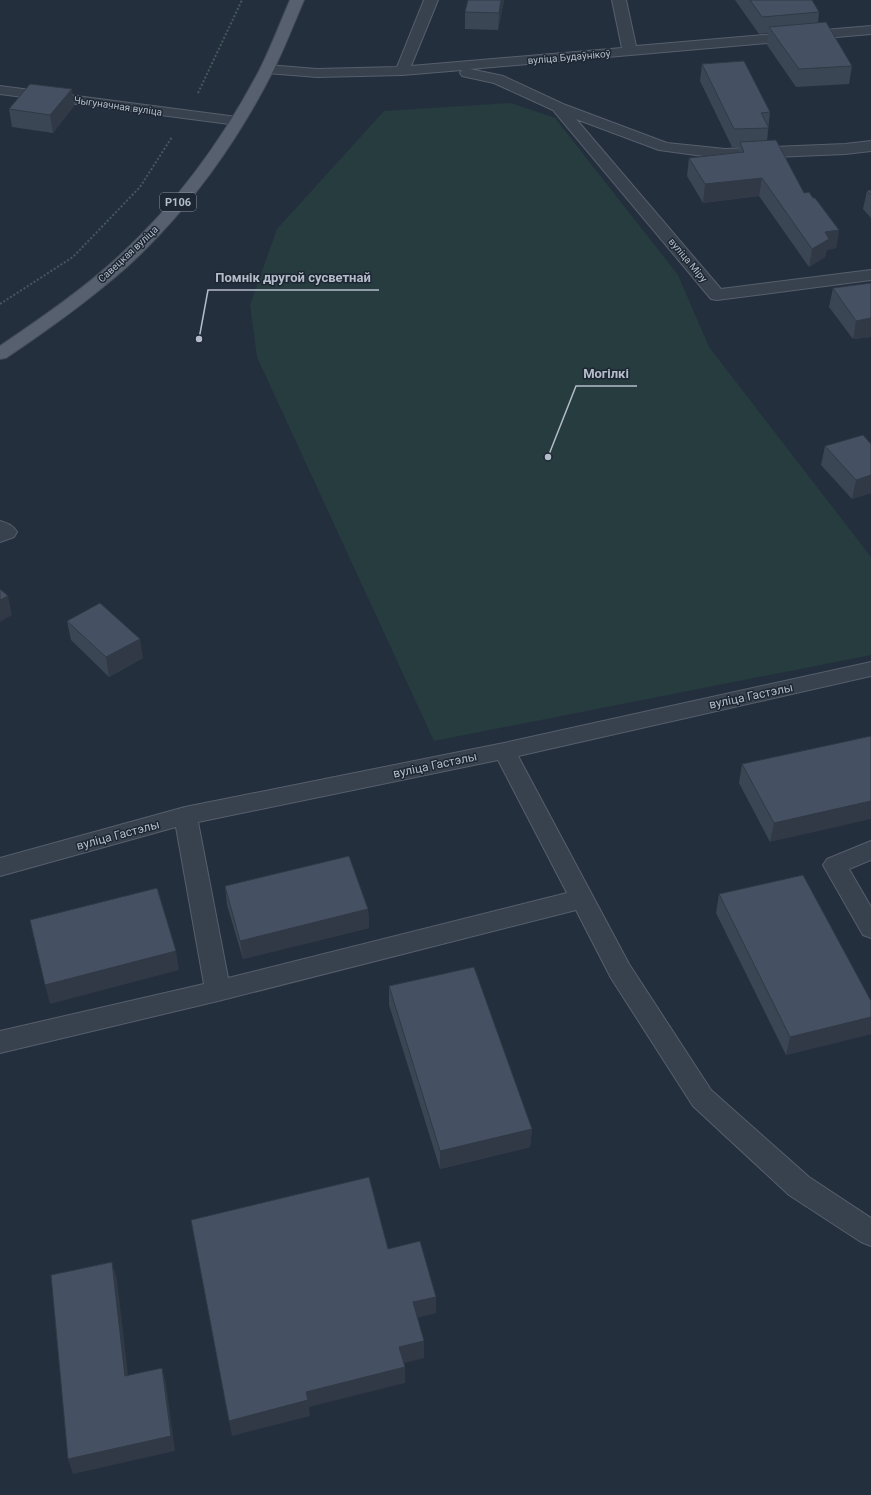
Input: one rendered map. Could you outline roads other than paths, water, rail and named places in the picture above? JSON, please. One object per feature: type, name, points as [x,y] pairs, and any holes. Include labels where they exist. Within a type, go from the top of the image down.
[{"type":"main road","name":"Савецкая вуліца","points":[[0,354],[78,298],[118,265],[160,224],[206,167],[237,121],[267,69],[297,0]]},
{"type":"street","points":[[402,71],[430,0]]},
{"type":"street","points":[[619,0],[630,52]]},
{"type":"street","name":"вуліца Будаўнікоў","points":[[267,69],[317,73],[402,71],[871,30]]},
{"type":"street","points":[[447,68],[498,79],[558,107],[664,147],[725,154],[845,149],[871,146]]},
{"type":"street","name":"Чыгуначная вуліца","points":[[0,90],[237,121]]},
{"type":"street","name":"вуліца Міру","points":[[558,107],[717,295],[871,275]]},
{"type":"street","points":[[0,527],[7,532],[0,536]]},
{"type":"street","name":"вуліца Гастэлы","points":[[0,867],[185,816],[504,751],[869,673]]},
{"type":"street","points":[[504,751],[620,971],[702,1098],[799,1186],[871,1233]]},
{"type":"street","points":[[185,816],[218,991]]},
{"type":"street","points":[[871,850],[835,864],[871,928]]},
{"type":"street","points":[[0,1042],[218,991],[582,899]]},
{"type":"place","name":"Помнік другой сусветнай","points":[[199,339]]},
{"type":"place","name":"Могілкі","points":[[548,457]]}]
